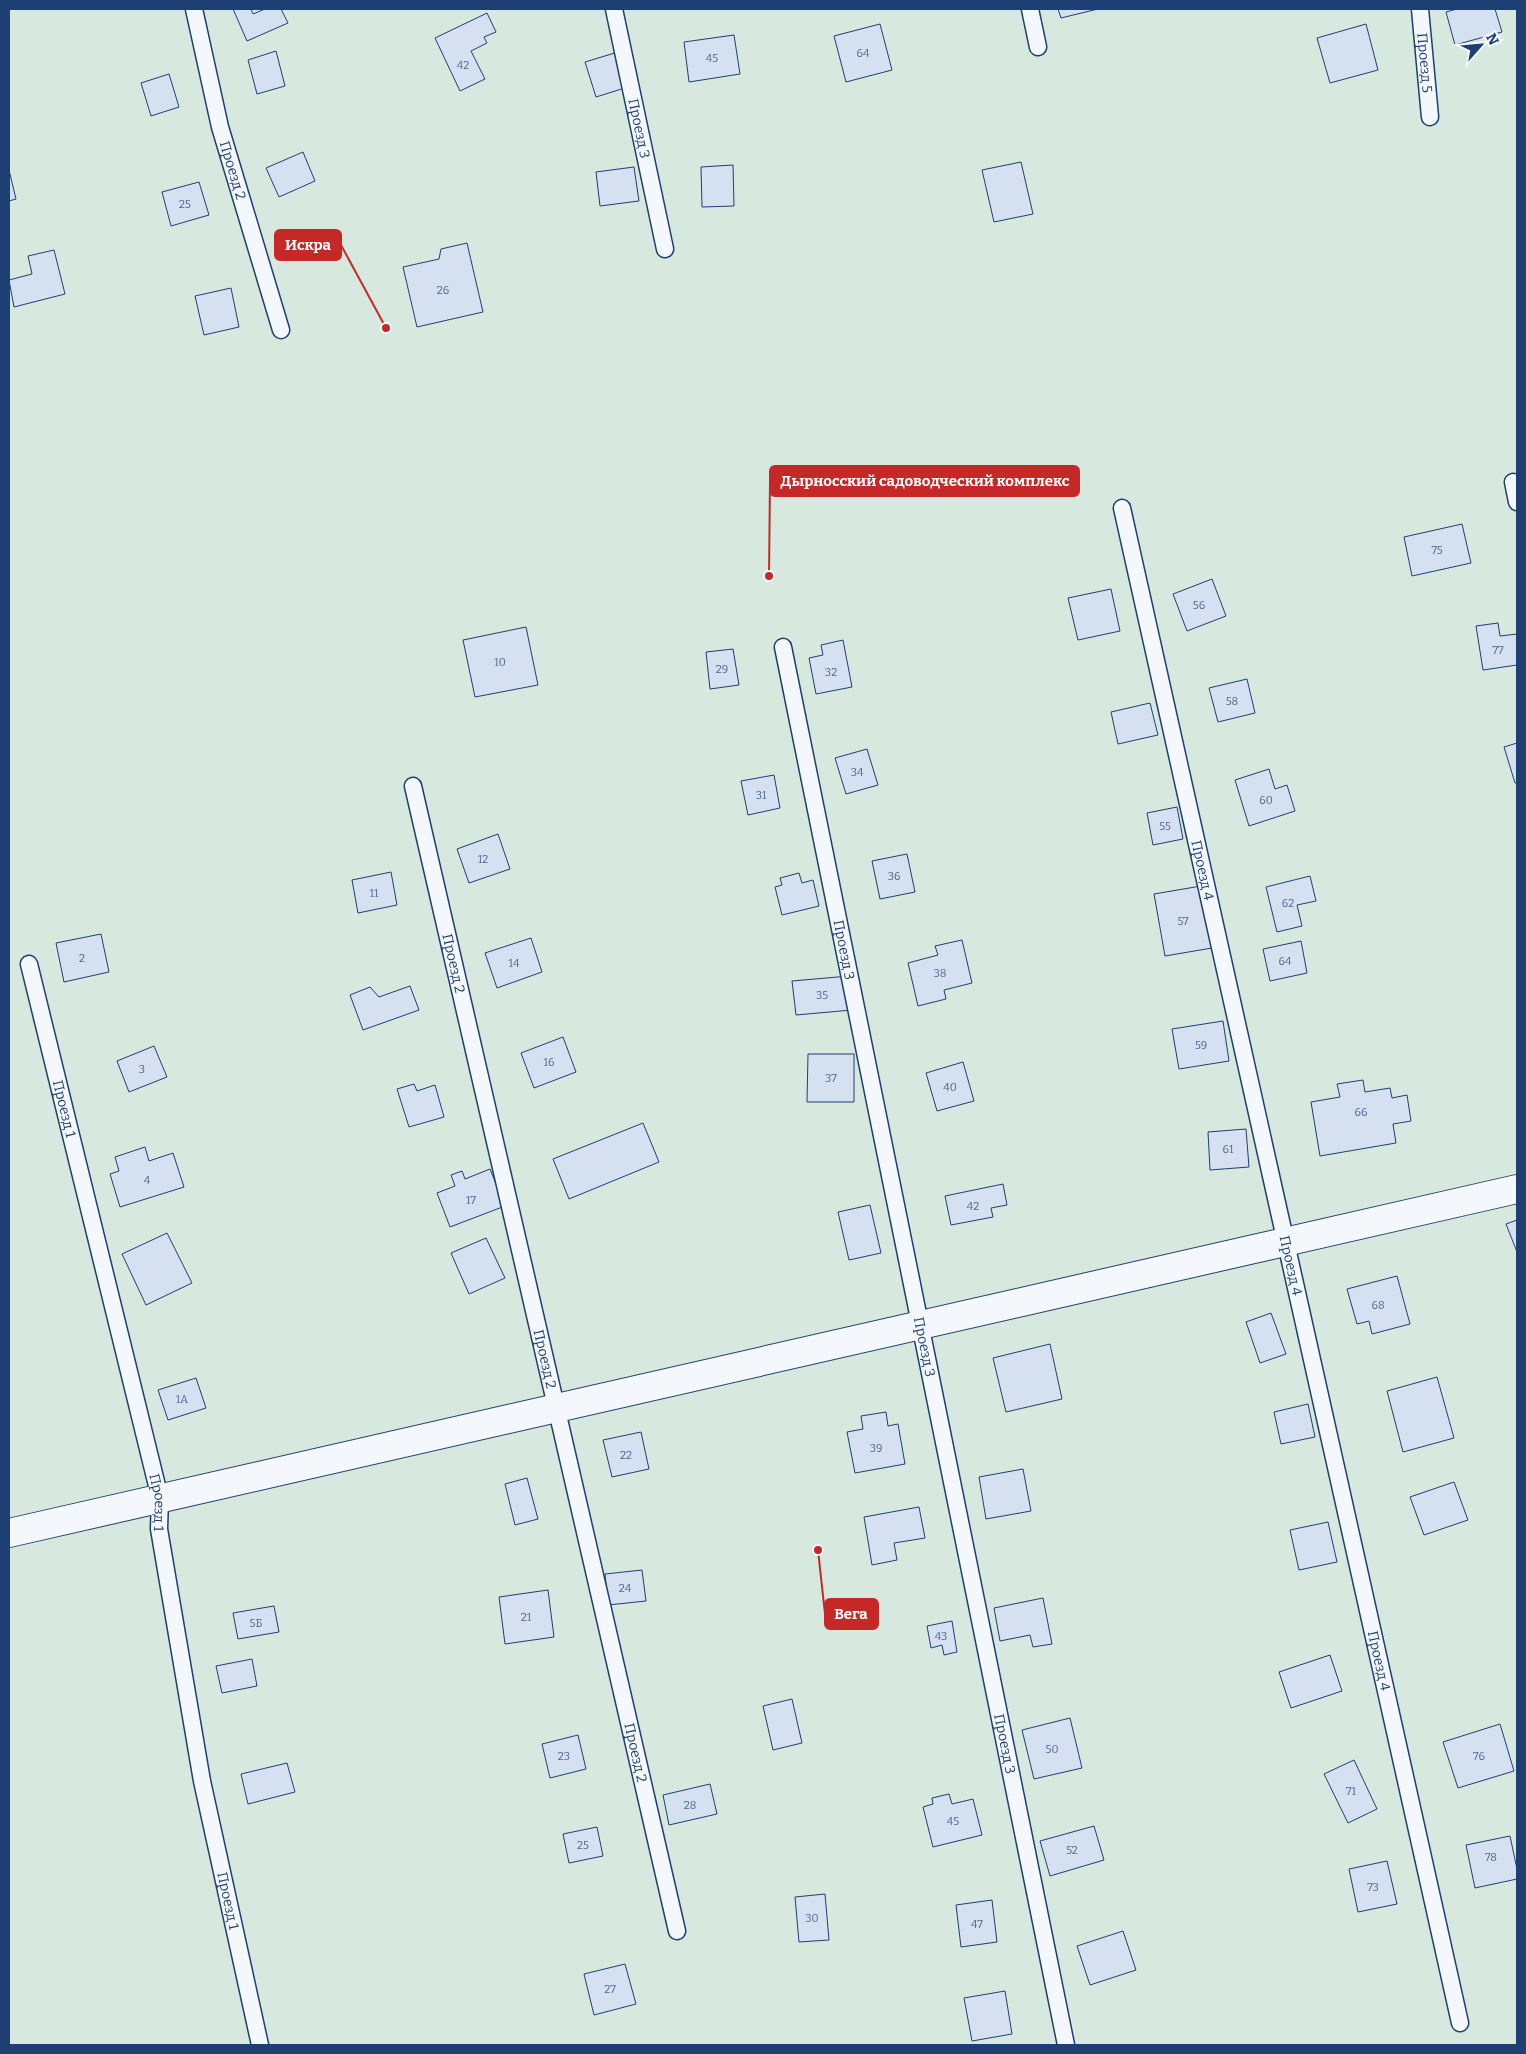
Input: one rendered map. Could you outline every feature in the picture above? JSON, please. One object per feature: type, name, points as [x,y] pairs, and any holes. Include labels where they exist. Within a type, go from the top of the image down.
[{"type":"street","points":[[9,1533],[1517,1189]]},
{"type":"lane","name":"Проезд 2","points":[[194,9],[220,127],[281,330]]},
{"type":"lane","name":"Проезд 3","points":[[614,9],[665,248]]},
{"type":"lane","points":[[1030,9],[1038,47]]},
{"type":"lane","name":"Проезд 5","points":[[1420,9],[1430,116]]},
{"type":"lane","points":[[1512,482],[1517,502]]},
{"type":"lane","name":"Проезд 4","points":[[1122,508],[1460,2023]]},
{"type":"lane","name":"Проезд 3","points":[[783,647],[1066,2045]]},
{"type":"lane","name":"Проезд 2","points":[[413,786],[677,1931]]},
{"type":"lane","name":"Проезд 1","points":[[29,964],[160,1498],[159,1529],[202,1781],[260,2045]]},
{"type":"shaded area","points":[[9,9],[1517,9],[1517,2045],[9,2045]]},
{"type":"building","points":[[233,9],[251,9],[253,14],[265,9],[281,9],[288,23],[247,41]]},
{"type":"building","points":[[1058,9],[1098,9],[1061,18]]},
{"type":"building","points":[[1457,9],[1495,9],[1502,32],[1455,45],[1446,12]]},
{"type":"building","points":[[487,13],[496,32],[484,37],[487,43],[471,51],[485,79],[460,91],[435,38]]},
{"type":"building","points":[[880,24],[892,70],[846,82],[834,36]]},
{"type":"building","points":[[1366,24],[1378,70],[1330,83],[1317,38]]},
{"type":"building","points":[[734,35],[740,74],[689,82],[684,42]]},
{"type":"building","points":[[276,51],[285,86],[257,94],[248,60]]},
{"type":"building","points":[[618,52],[628,87],[596,97],[585,62]]},
{"type":"building","points":[[169,74],[179,107],[151,116],[141,83]]},
{"type":"building","points":[[303,152],[315,181],[279,197],[266,168]]},
{"type":"building","points":[[1021,162],[1033,214],[994,222],[982,170]]},
{"type":"building","points":[[733,165],[734,206],[702,207],[701,167]]},
{"type":"building","points":[[634,167],[639,201],[600,206],[596,172]]},
{"type":"building","points":[[9,170],[16,199],[9,201]]},
{"type":"building","points":[[199,182],[209,215],[171,226],[162,192]]},
{"type":"building","points":[[467,243],[483,312],[417,327],[403,267],[439,259],[441,249]]},
{"type":"building","points":[[54,250],[65,294],[14,307],[9,280],[32,274],[28,256]]},
{"type":"building","points":[[231,288],[239,327],[204,335],[195,296]]},
{"type":"building","points":[[1462,524],[1471,563],[1412,576],[1404,537]]},
{"type":"building","points":[[1212,579],[1226,616],[1187,631],[1173,594]]},
{"type":"building","points":[[1111,589],[1120,631],[1078,640],[1068,598]]},
{"type":"building","points":[[1498,623],[1500,636],[1517,634],[1517,665],[1483,670],[1476,626]]},
{"type":"building","points":[[526,627],[538,685],[475,697],[463,640]]},
{"type":"building","points":[[843,640],[852,687],[816,694],[809,658],[823,655],[821,645]]},
{"type":"building","points":[[733,649],[739,685],[710,689],[706,652]]},
{"type":"building","points":[[1247,679],[1255,713],[1218,722],[1209,688]]},
{"type":"building","points":[[1150,703],[1158,735],[1118,744],[1111,712]]},
{"type":"building","points":[[1517,743],[1517,783],[1515,783],[1504,747]]},
{"type":"building","points":[[867,749],[878,785],[846,794],[835,758]]},
{"type":"building","points":[[1269,769],[1275,789],[1287,785],[1295,811],[1249,826],[1235,780]]},
{"type":"building","points":[[774,775],[780,808],[748,815],[741,781]]},
{"type":"building","points":[[1177,807],[1183,839],[1153,845],[1147,813]]},
{"type":"building","points":[[498,834],[510,869],[469,883],[457,849]]},
{"type":"building","points":[[907,854],[915,892],[880,899],[872,861]]},
{"type":"building","points":[[391,872],[397,905],[358,913],[352,880]]},
{"type":"building","points":[[799,873],[802,883],[813,880],[819,906],[782,915],[775,887],[782,885],[780,878]]},
{"type":"building","points":[[1310,876],[1316,901],[1297,905],[1302,926],[1277,932],[1266,887]]},
{"type":"building","points":[[1201,886],[1212,948],[1165,956],[1154,894]]},
{"type":"building","points":[[101,934],[109,972],[64,982],[56,943]]},
{"type":"building","points":[[531,938],[542,972],[497,988],[485,953]]},
{"type":"building","points":[[962,940],[972,983],[944,990],[946,999],[918,1006],[908,963],[938,955],[935,946]]},
{"type":"building","points":[[1301,941],[1307,973],[1270,981],[1263,949]]},
{"type":"building","points":[[849,976],[852,1010],[796,1015],[792,981]]},
{"type":"building","points":[[410,986],[419,1010],[363,1030],[350,995],[370,987],[379,997]]},
{"type":"building","points":[[1223,1021],[1229,1061],[1179,1069],[1172,1029]]},
{"type":"building","points":[[563,1037],[576,1072],[534,1088],[521,1053]]},
{"type":"building","points":[[154,1046],[167,1077],[129,1092],[117,1061]]},
{"type":"building","points":[[808,1054],[854,1054],[854,1102],[807,1102]]},
{"type":"building","points":[[963,1062],[974,1101],[937,1111],[926,1073]]},
{"type":"building","points":[[1363,1080],[1365,1092],[1390,1088],[1392,1098],[1407,1095],[1411,1121],[1393,1124],[1396,1143],[1320,1156],[1311,1102],[1340,1097],[1337,1084]]},
{"type":"building","points":[[414,1084],[417,1091],[435,1085],[444,1117],[409,1127],[397,1089]]},
{"type":"building","points":[[643,1123],[659,1162],[569,1199],[553,1159]]},
{"type":"building","points":[[1246,1129],[1249,1167],[1210,1170],[1208,1132]]},
{"type":"building","points":[[145,1147],[149,1161],[173,1153],[184,1187],[120,1207],[110,1174],[119,1171],[115,1157]]},
{"type":"building","points":[[490,1169],[505,1206],[450,1227],[437,1193],[455,1186],[451,1175],[462,1171],[465,1179]]},
{"type":"building","points":[[1003,1184],[1007,1205],[991,1208],[993,1217],[951,1225],[945,1196]]},
{"type":"building","points":[[870,1205],[881,1253],[849,1260],[838,1212]]},
{"type":"building","points":[[1517,1220],[1517,1252],[1506,1224]]},
{"type":"building","points":[[167,1233],[192,1283],[146,1305],[122,1254]]},
{"type":"building","points":[[486,1238],[505,1278],[469,1294],[451,1253]]},
{"type":"building","points":[[1397,1276],[1410,1324],[1372,1334],[1369,1321],[1357,1324],[1347,1289]]},
{"type":"building","points":[[1271,1313],[1286,1354],[1260,1363],[1246,1322]]},
{"type":"building","points":[[1050,1344],[1062,1399],[1006,1412],[993,1358]]},
{"type":"building","points":[[1437,1377],[1454,1438],[1403,1452],[1387,1391]]},
{"type":"building","points":[[196,1378],[206,1408],[168,1420],[158,1390]]},
{"type":"building","points":[[1308,1404],[1315,1437],[1281,1444],[1274,1412]]},
{"type":"building","points":[[886,1412],[888,1426],[898,1424],[905,1464],[855,1473],[847,1432],[863,1429],[861,1416]]},
{"type":"building","points":[[641,1432],[649,1469],[612,1477],[603,1440]]},
{"type":"building","points":[[1023,1469],[1031,1511],[986,1519],[979,1477]]},
{"type":"building","points":[[527,1478],[538,1519],[515,1525],[505,1484]]},
{"type":"building","points":[[1454,1482],[1468,1520],[1424,1535],[1410,1497]]},
{"type":"building","points":[[919,1507],[925,1538],[894,1543],[897,1560],[872,1565],[864,1517]]},
{"type":"building","points":[[1328,1522],[1337,1562],[1299,1570],[1290,1530]]},
{"type":"building","points":[[642,1570],[646,1601],[608,1605],[605,1574]]},
{"type":"building","points":[[548,1590],[554,1637],[505,1644],[499,1597]]},
{"type":"building","points":[[1043,1598],[1052,1644],[1033,1647],[1030,1635],[1000,1641],[994,1608]]},
{"type":"building","points":[[274,1606],[279,1632],[238,1639],[233,1613]]},
{"type":"building","points":[[952,1621],[957,1652],[944,1655],[942,1645],[931,1648],[927,1626]]},
{"type":"building","points":[[1330,1655],[1342,1691],[1291,1708],[1279,1672]]},
{"type":"building","points":[[252,1659],[257,1686],[222,1693],[216,1666]]},
{"type":"building","points":[[792,1699],[802,1743],[773,1750],[763,1706]]},
{"type":"building","points":[[1070,1718],[1082,1768],[1034,1779],[1022,1730]]},
{"type":"building","points":[[1500,1724],[1514,1771],[1458,1788],[1443,1742]]},
{"type":"building","points":[[578,1735],[586,1769],[550,1778],[542,1744]]},
{"type":"building","points":[[1354,1760],[1377,1809],[1348,1823],[1324,1774]]},
{"type":"building","points":[[287,1763],[295,1792],[248,1804],[241,1774]]},
{"type":"building","points":[[710,1784],[717,1814],[669,1825],[663,1795]]},
{"type":"building","points":[[949,1794],[952,1804],[973,1799],[982,1835],[933,1847],[923,1807],[933,1804],[932,1798]]},
{"type":"building","points":[[1094,1826],[1104,1860],[1050,1876],[1040,1841]]},
{"type":"building","points":[[597,1827],[603,1856],[569,1863],[563,1834]]},
{"type":"building","points":[[1510,1836],[1517,1869],[1517,1879],[1475,1888],[1466,1845]]},
{"type":"building","points":[[1387,1861],[1397,1904],[1358,1912],[1349,1869]]},
{"type":"building","points":[[825,1894],[829,1940],[799,1942],[795,1897]]},
{"type":"building","points":[[992,1900],[997,1942],[961,1947],[956,1905]]},
{"type":"building","points":[[1123,1931],[1136,1970],[1090,1985],[1077,1946]]},
{"type":"building","points":[[625,1964],[636,2004],[594,2015],[584,1974]]},
{"type":"building","points":[[1005,1991],[1012,2034],[972,2041],[964,1998]]},
{"type":"place","name":"Искра","points":[[386,328]]},
{"type":"place","name":"Дырносский садоводческий комплекс","points":[[769,576]]},
{"type":"place","name":"Вега","points":[[818,1550]]}]
